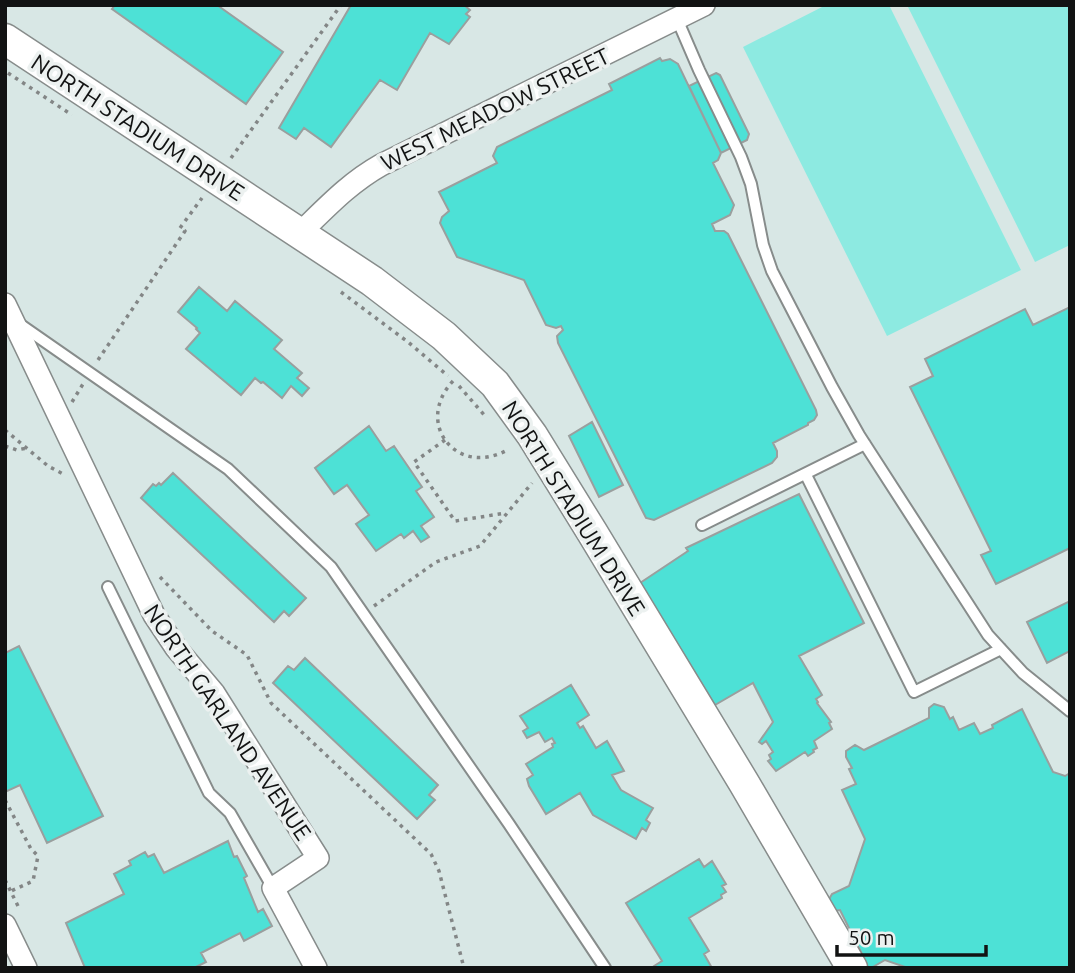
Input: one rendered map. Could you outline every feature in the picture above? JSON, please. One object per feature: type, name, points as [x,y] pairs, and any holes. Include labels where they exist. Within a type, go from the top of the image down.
[{"type":"street","name":"WEST MEADOW STREET","points":[[300,233],[358,178],[381,165],[704,5]]},
{"type":"street","name":"NORTH STADIUM DRIVE","points":[[5,39],[372,281],[443,336],[495,384],[531,435],[599,543],[852,968]]},
{"type":"street","name":"NORTH GARLAND AVENUE","points":[[9,312],[87,484],[154,615],[176,648],[214,693],[318,858],[273,888]]},
{"type":"street","points":[[273,888],[316,968]]},
{"type":"street","points":[[5,925],[26,968]]},
{"type":"lane","points":[[677,19],[741,157],[751,184],[763,245],[772,271],[832,387],[865,444],[988,635],[1023,673],[1070,711]]},
{"type":"lane","points":[[9,312],[90,373],[228,469],[331,567],[605,968]]},
{"type":"lane","points":[[702,525],[865,444]]},
{"type":"lane","points":[[806,475],[914,692],[1001,649]]},
{"type":"lane","points":[[108,587],[209,793],[230,813],[273,888]]},
{"type":"path","points":[[224,168],[341,5]]},
{"type":"path","points":[[5,71],[73,116]]},
{"type":"path","points":[[90,373],[185,232],[180,229],[202,198],[192,191]]},
{"type":"path","points":[[340,292],[408,342],[453,381],[493,426]]},
{"type":"path","points":[[453,381],[438,406],[438,424],[445,440],[463,455],[472,458],[496,456],[509,449]]},
{"type":"path","points":[[5,430],[48,466],[87,484]]},
{"type":"path","points":[[445,440],[414,462],[455,521],[508,513]]},
{"type":"path","points":[[504,441],[515,457]]},
{"type":"path","points":[[5,446],[17,450],[27,448]]},
{"type":"path","points":[[382,600],[436,562],[480,546],[532,483],[526,473]]},
{"type":"path","points":[[159,576],[212,631],[247,655],[271,703],[431,854],[439,871],[464,968]]},
{"type":"path","points":[[5,800],[31,849],[38,856],[33,881],[11,891]]},
{"type":"shaded area","points":[[5,5],[1070,5],[1070,968],[5,968]]},
{"type":"shaded area","points":[[826,5],[889,5],[1021,270],[887,336],[743,47]]},
{"type":"shaded area","points":[[907,5],[1070,5],[1070,245],[1035,262]]},
{"type":"building","points":[[115,5],[217,5],[283,52],[246,104],[112,9]]},
{"type":"building","points":[[351,5],[464,5],[470,10],[466,14],[470,17],[449,44],[430,33],[397,90],[380,80],[331,147],[304,128],[296,139],[279,128]]},
{"type":"building","points":[[660,58],[662,61],[670,59],[678,64],[721,153],[713,163],[734,205],[730,215],[712,224],[715,231],[728,234],[817,415],[808,425],[773,443],[777,457],[772,463],[654,520],[646,518],[558,343],[557,336],[563,330],[561,326],[556,328],[546,325],[524,280],[457,257],[440,223],[449,211],[439,192],[497,163],[493,156],[497,147],[612,90],[609,84]]},
{"type":"building","points":[[716,73],[720,75],[749,134],[747,140],[721,153],[689,86]]},
{"type":"building","points":[[199,287],[227,311],[235,301],[282,340],[274,349],[302,373],[297,378],[309,388],[302,396],[291,386],[282,398],[255,378],[241,395],[186,349],[200,333],[178,312]]},
{"type":"building","points":[[1070,307],[1070,548],[996,584],[981,555],[991,551],[910,387],[933,376],[925,359],[1025,309],[1033,325]]},
{"type":"building","points":[[592,422],[623,485],[599,497],[569,436]]},
{"type":"building","points":[[369,426],[386,451],[394,446],[422,487],[416,491],[434,517],[421,526],[429,537],[421,542],[413,531],[404,538],[401,534],[376,551],[356,524],[369,515],[347,485],[334,494],[315,468]]},
{"type":"building","points":[[173,473],[306,598],[289,616],[284,611],[274,622],[141,498],[153,484],[161,485]]},
{"type":"building","points":[[799,494],[864,623],[799,656],[822,695],[816,699],[817,703],[831,722],[829,723],[832,729],[814,741],[817,748],[814,752],[808,756],[805,752],[776,771],[768,761],[773,752],[766,741],[762,744],[759,742],[773,722],[753,683],[715,705],[640,583],[688,551],[686,548]]},
{"type":"building","points":[[1070,601],[1070,651],[1047,663],[1027,622]]},
{"type":"building","points":[[19,646],[103,816],[47,843],[20,785],[5,792],[5,653]]},
{"type":"building","points":[[305,658],[438,785],[429,795],[435,800],[417,819],[273,683],[288,666],[294,670]]},
{"type":"building","points":[[571,685],[589,715],[577,723],[580,728],[583,726],[596,748],[607,741],[624,771],[612,775],[621,790],[653,808],[646,820],[650,823],[646,831],[642,828],[636,839],[593,815],[580,793],[546,814],[529,786],[527,779],[533,775],[526,764],[555,743],[552,738],[545,742],[539,732],[527,738],[523,731],[528,728],[520,716]]},
{"type":"building","points":[[934,704],[944,707],[959,730],[974,723],[980,734],[1022,709],[1053,772],[1065,776],[1070,773],[1070,968],[908,968],[885,960],[871,968],[861,968],[858,958],[862,954],[840,910],[834,911],[828,901],[832,894],[849,886],[865,839],[842,790],[856,784],[849,769],[852,768],[846,751],[855,745],[864,750],[929,718],[929,708]]},
{"type":"building","points":[[228,841],[234,857],[237,856],[247,876],[244,878],[258,912],[263,909],[272,926],[244,941],[240,933],[201,953],[206,962],[194,968],[85,968],[66,923],[124,894],[114,874],[131,865],[129,861],[145,852],[148,857],[154,854],[164,873]]},
{"type":"building","points":[[699,859],[704,867],[712,861],[726,884],[722,886],[726,892],[721,895],[722,898],[689,918],[709,951],[704,954],[712,968],[655,968],[654,966],[662,961],[626,903]]}]
